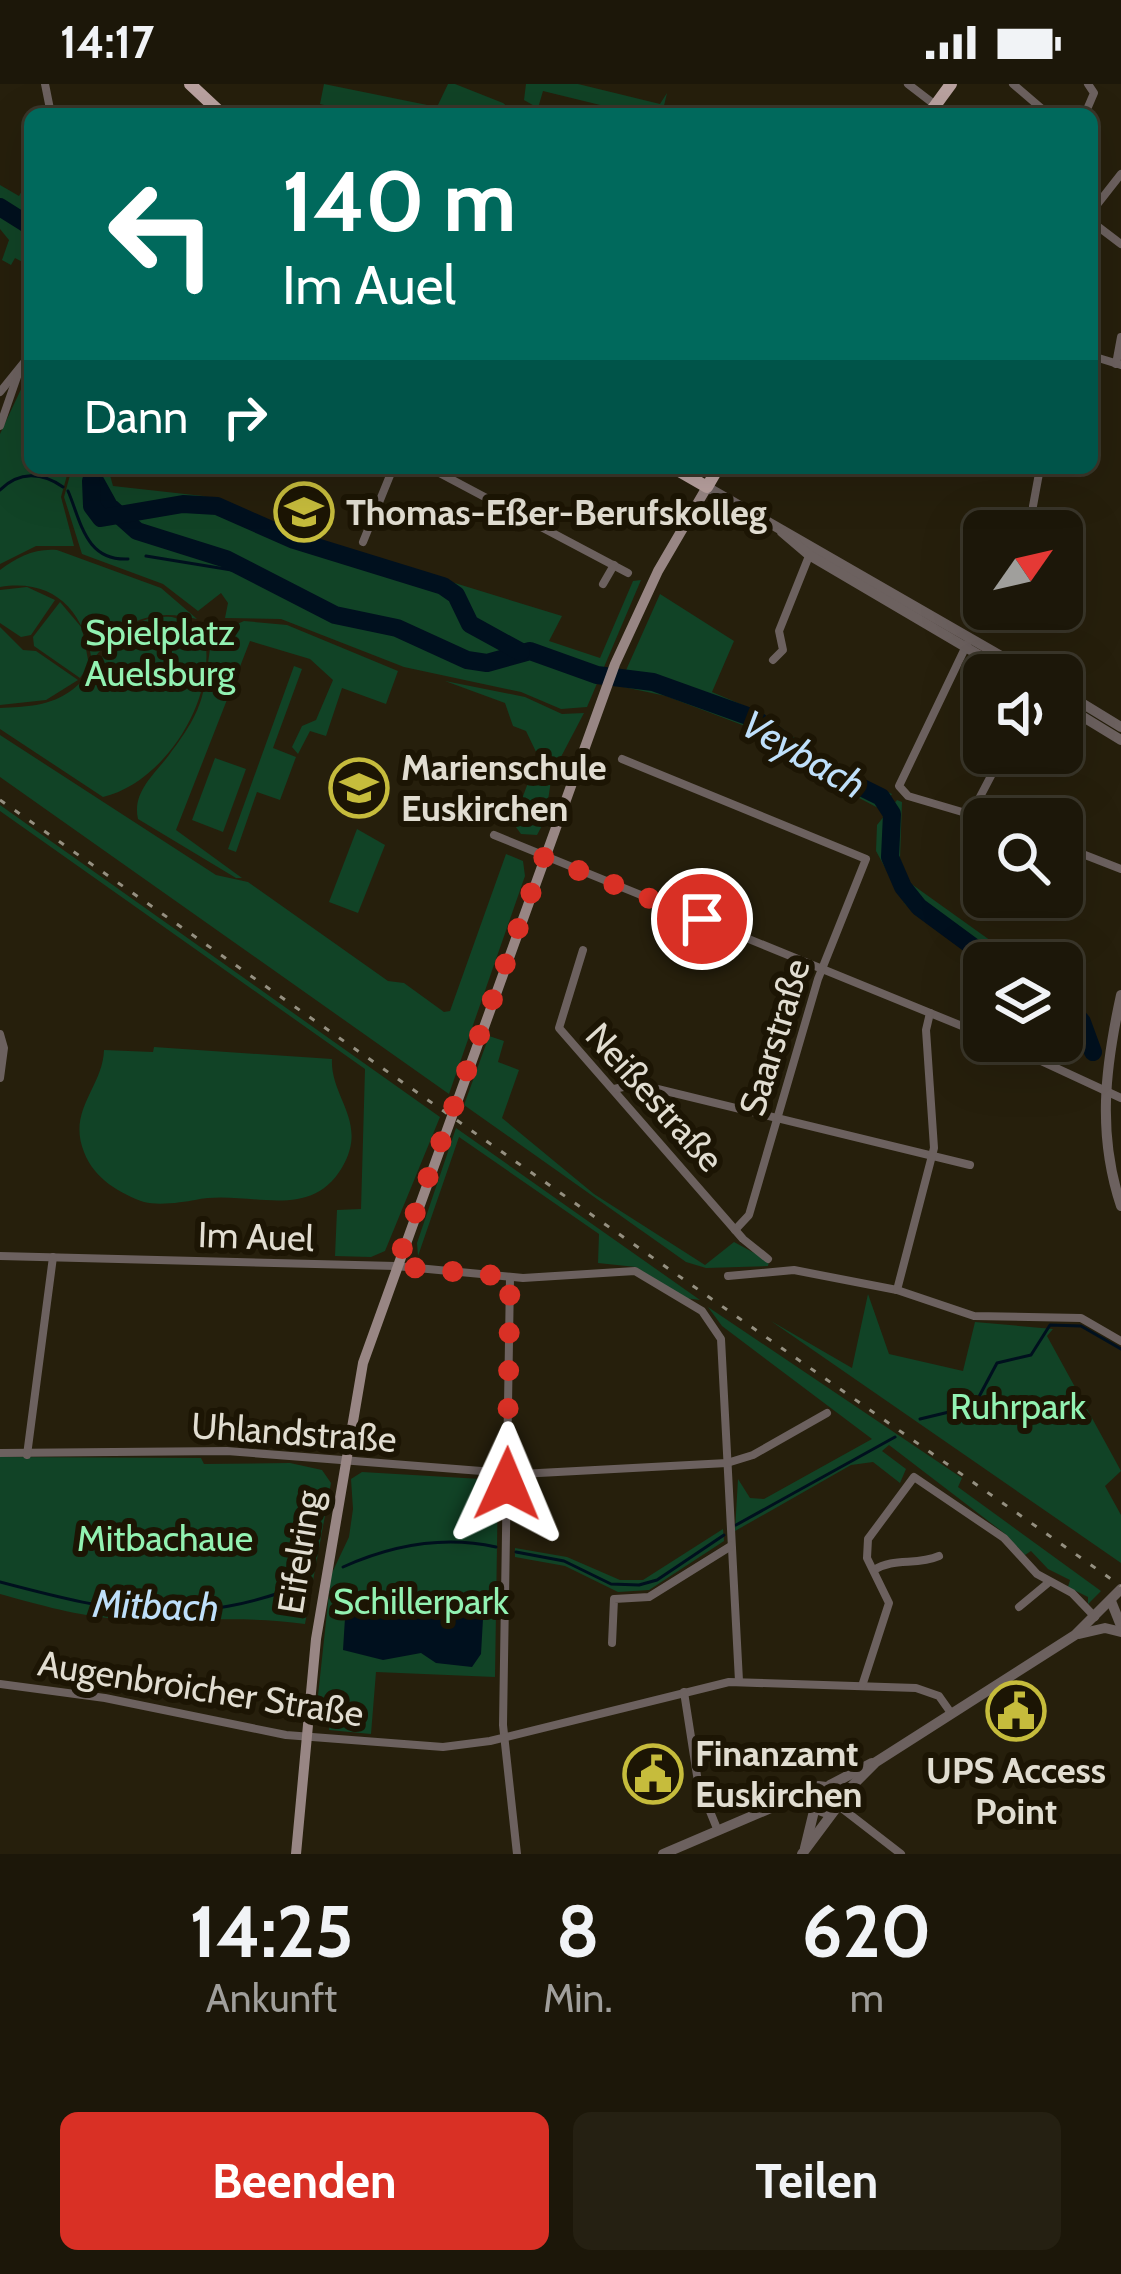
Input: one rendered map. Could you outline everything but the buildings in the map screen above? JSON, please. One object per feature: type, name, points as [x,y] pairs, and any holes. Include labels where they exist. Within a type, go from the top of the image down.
[{"type":"main road","points":[[190,84],[216,108]]},
{"type":"main road","points":[[933,108],[951,84]]},
{"type":"main road","points":[[684,474],[707,487],[715,474]]},
{"type":"main road","name":"Eifelring","points":[[296,1854],[306,1737],[343,1462],[363,1363],[615,664],[652,584],[707,487]]},
{"type":"street","points":[[908,84],[931,108]]},
{"type":"street","points":[[1013,84],[1041,108]]},
{"type":"street","points":[[1098,203],[1121,174]]},
{"type":"street","points":[[1118,364],[1121,338]]},
{"type":"street","points":[[0,392],[24,364]]},
{"type":"street","points":[[0,426],[1,409],[19,371]]},
{"type":"street","points":[[363,542],[391,474]]},
{"type":"street","points":[[441,474],[628,573]]},
{"type":"street","points":[[1033,506],[1039,474]]},
{"type":"street","points":[[707,487],[992,654]]},
{"type":"street","points":[[773,660],[783,650],[779,632],[812,550]]},
{"type":"street","points":[[604,584],[614,565]]},
{"type":"street","points":[[968,642],[984,654]]},
{"type":"street","points":[[963,811],[900,791],[968,642]]},
{"type":"street","points":[[1083,704],[1121,727]]},
{"type":"street","points":[[1083,717],[1121,740]]},
{"type":"street","name":"Saarstraße","points":[[622,759],[866,860],[822,968],[748,1215],[735,1230]]},
{"type":"street","points":[[494,835],[963,1026]]},
{"type":"street","points":[[1083,854],[1121,869]]},
{"type":"street","name":"Neißestraße","points":[[583,950],[559,1028],[735,1230],[768,1258]]},
{"type":"street","points":[[1121,995],[1104,1086],[1107,1154],[1121,1206]]},
{"type":"street","points":[[897,1290],[933,1153],[926,1030],[930,1013]]},
{"type":"street","points":[[0,1034],[0,1078]]},
{"type":"street","points":[[1047,1062],[1121,1098]]},
{"type":"street","points":[[614,1089],[637,1084],[933,1153],[970,1166]]},
{"type":"street","name":"Im Auel","points":[[0,1256],[396,1266],[510,1277],[635,1271],[707,1315],[721,1339],[740,1681]]},
{"type":"street","points":[[27,1455],[53,1257]]},
{"type":"street","points":[[728,1276],[794,1270],[897,1290],[974,1316],[1081,1318],[1121,1341]]},
{"type":"street","points":[[510,1277],[506,1737],[517,1854]]},
{"type":"street","points":[[727,1462],[753,1455],[827,1413]]},
{"type":"street","name":"Uhlandstraße","points":[[0,1453],[226,1451],[508,1472],[727,1462]]},
{"type":"street","points":[[862,1687],[888,1609],[888,1592],[867,1552],[869,1534],[906,1482],[918,1477],[1012,1544],[1048,1583],[1072,1593],[1095,1617]]},
{"type":"street","points":[[612,1643],[614,1599],[649,1598],[731,1546]]},
{"type":"street","points":[[874,1570],[890,1562],[918,1565],[939,1556]]},
{"type":"street","points":[[1019,1607],[1048,1583]]},
{"type":"street","points":[[663,1854],[830,1786],[876,1762],[1076,1635],[1121,1588]]},
{"type":"street","points":[[1076,1635],[1121,1629],[1111,1601]]},
{"type":"street","name":"Augenbroicher Straße","points":[[0,1684],[306,1737],[443,1747],[506,1737],[740,1681],[928,1691],[951,1713]]},
{"type":"street","points":[[684,1692],[698,1782],[718,1831]]},
{"type":"street","points":[[813,1790],[802,1854],[818,1840],[836,1806],[876,1762]]},
{"type":"street","points":[[830,1786],[836,1806],[901,1854]]},
{"type":"street","points":[[778,1805],[836,1806]]},
{"type":"green space","points":[[324,84],[437,107],[448,84],[455,84],[509,108],[336,108],[320,104]]},
{"type":"green space","points":[[526,84],[578,84],[660,104],[667,93],[663,108],[612,108],[543,91],[538,108],[524,100]]},
{"type":"green space","points":[[0,185],[19,196],[24,187],[24,263],[15,258],[11,265],[2,260],[9,240],[0,229]]},
{"type":"green space","points":[[24,383],[24,474],[67,474],[61,497],[74,546],[36,546],[0,564],[0,434]]},
{"type":"green space","points":[[70,474],[110,474],[113,486],[203,496],[292,533],[562,616],[549,641],[600,658],[633,581],[641,580],[587,707],[561,709],[521,692],[404,667],[281,619],[225,618],[228,603],[221,593],[198,611],[163,584],[82,554],[64,497]]},
{"type":"green space","points":[[57,550],[161,588],[197,619],[164,615],[137,621],[114,636],[92,661],[82,627],[63,602],[36,588],[0,587],[0,570],[6,565],[34,552]]},
{"type":"green space","points":[[27,587],[55,600],[31,635],[21,637],[0,623],[0,590]]},
{"type":"green space","points":[[660,594],[734,641],[712,692],[759,712],[833,766],[892,794],[882,810],[787,760],[769,739],[745,726],[666,696],[619,686]]},
{"type":"green space","points":[[60,602],[82,628],[89,665],[80,678],[34,646],[33,637]]},
{"type":"green space","name":"Spielplatz Auelsburg","points":[[172,617],[202,626],[206,651],[197,705],[168,753],[126,788],[103,797],[0,729],[0,708],[38,705],[64,695],[85,679],[126,631],[153,618]]},
{"type":"green space","points":[[244,621],[287,625],[398,671],[386,704],[342,688],[326,736],[310,731],[298,754],[292,747],[302,726],[316,720],[333,680],[310,659],[250,641],[176,830],[242,878],[236,878],[138,819],[137,809],[146,784],[197,710],[212,635]]},
{"type":"green space","points":[[0,627],[23,650],[36,651],[78,680],[46,700],[0,705]]},
{"type":"green space","points":[[294,666],[302,669],[273,748],[296,757],[280,800],[257,792],[236,852],[228,849]]},
{"type":"green space","points":[[445,681],[525,697],[562,714],[584,713],[552,774],[545,820],[537,835],[521,834],[513,823],[538,756],[526,731],[513,726],[505,703]]},
{"type":"green space","points":[[0,735],[216,875],[248,882],[388,981],[404,983],[444,1012],[450,1011],[506,854],[523,861],[525,876],[449,1094],[0,777]]},
{"type":"green space","points":[[215,758],[246,769],[223,832],[192,820]]},
{"type":"green space","points":[[897,800],[902,802],[900,858],[910,883],[993,942],[963,942],[963,949],[905,904],[876,851],[877,825]]},
{"type":"green space","points":[[0,805],[440,1117],[385,1251],[371,1257],[335,1256],[337,1210],[361,1209],[365,1069],[0,811]]},
{"type":"green space","points":[[357,829],[385,845],[358,913],[329,902]]},
{"type":"green space","points":[[489,1036],[504,1041],[498,1062],[519,1070],[502,1118],[594,1194],[705,1265],[734,1242],[769,1261],[768,1266],[706,1268],[686,1262],[464,1105]]},
{"type":"green space","points":[[154,1047],[332,1059],[352,1133],[345,1162],[332,1182],[297,1199],[215,1198],[157,1204],[118,1190],[101,1178],[84,1152],[80,1124],[104,1050],[153,1052]]},
{"type":"green space","points":[[456,1128],[700,1300],[685,1298],[636,1267],[598,1263],[599,1234],[459,1137],[418,1256],[417,1243]]},
{"type":"green space","name":"Ruhrpark","points":[[868,1294],[889,1354],[963,1371],[975,1322],[1053,1329],[1047,1336],[1121,1471],[1105,1486],[1121,1515],[1121,1563],[771,1321],[852,1368]]},
{"type":"green space","points":[[708,1307],[962,1478],[958,1487],[1101,1591],[1088,1604],[1088,1597],[1068,1587],[1070,1580],[1048,1569],[1031,1551],[1025,1555],[1004,1533],[889,1445],[882,1451],[906,1469],[900,1483],[873,1462],[851,1465],[735,1531],[738,1479],[750,1498],[764,1499],[872,1439],[722,1326]]},
{"type":"green space","name":"Mitbachaue","points":[[0,1457],[201,1458],[204,1464],[290,1463],[322,1470],[331,1483],[305,1624],[108,1618],[0,1594]]},
{"type":"green space","name":"Schillerpark","points":[[362,1472],[498,1480],[495,1677],[376,1672],[371,1734],[329,1730],[330,1720],[316,1714],[331,1575],[349,1537],[351,1479]]},
{"type":"green space","points":[[723,1529],[724,1541],[649,1590],[618,1592],[565,1566],[515,1557],[515,1548],[567,1557],[620,1580],[643,1580]]},
{"type":"water","points":[[444,1595],[484,1601],[481,1654],[472,1667],[436,1663],[421,1653],[383,1660],[343,1650],[345,1618],[352,1610],[403,1612]]},
{"type":"waterway","name":"Veybach","points":[[0,207],[24,222]]},
{"type":"waterway","name":"Veybach","points":[[91,474],[109,506],[137,531],[226,559],[335,615],[397,628],[467,660],[487,663],[530,651],[597,675],[653,682],[756,719],[808,761],[881,797],[892,814],[890,857],[903,887],[919,907],[966,942]]},
{"type":"waterway","points":[[0,490],[15,479],[31,476],[63,487]]},
{"type":"waterway","name":"Veybach","points":[[91,481],[92,506],[101,518],[183,504],[217,506],[294,540],[443,586],[456,595],[470,624],[521,652]]},
{"type":"waterway","points":[[68,491],[94,546],[114,558],[128,559]]},
{"type":"waterway","points":[[146,556],[256,574]]},
{"type":"waterway","name":"Veybach","points":[[1083,1025],[1093,1052]]},
{"type":"waterway","name":"Mitbach","points":[[920,1419],[974,1406],[997,1363],[1031,1355],[1050,1325],[1081,1326],[1121,1349]]},
{"type":"waterway","name":"Mitbach","points":[[736,1525],[895,1437]]},
{"type":"waterway","name":"Mitbach","points":[[516,1552],[564,1561],[611,1584],[639,1585],[657,1580],[724,1535]]},
{"type":"waterway","name":"Mitbach","points":[[343,1567],[418,1544],[496,1547]]},
{"type":"waterway","name":"Mitbach","points":[[0,1582],[83,1602],[155,1612],[228,1606],[310,1582]]},
{"type":"railway","points":[[0,800],[1121,1586]]},
{"type":"place","name":"Thomas-Eßer-Berufskolleg","points":[[304,512]]},
{"type":"place","name":"Marienschule Euskirchen","points":[[359,788]]},
{"type":"place","name":"UPS Access Point","points":[[1016,1711]]},
{"type":"place","name":"Finanzamt Euskirchen","points":[[653,1774]]},
{"type":"route","points":[[507,1484],[510,1277],[396,1266],[544,857],[702,919]]}]
